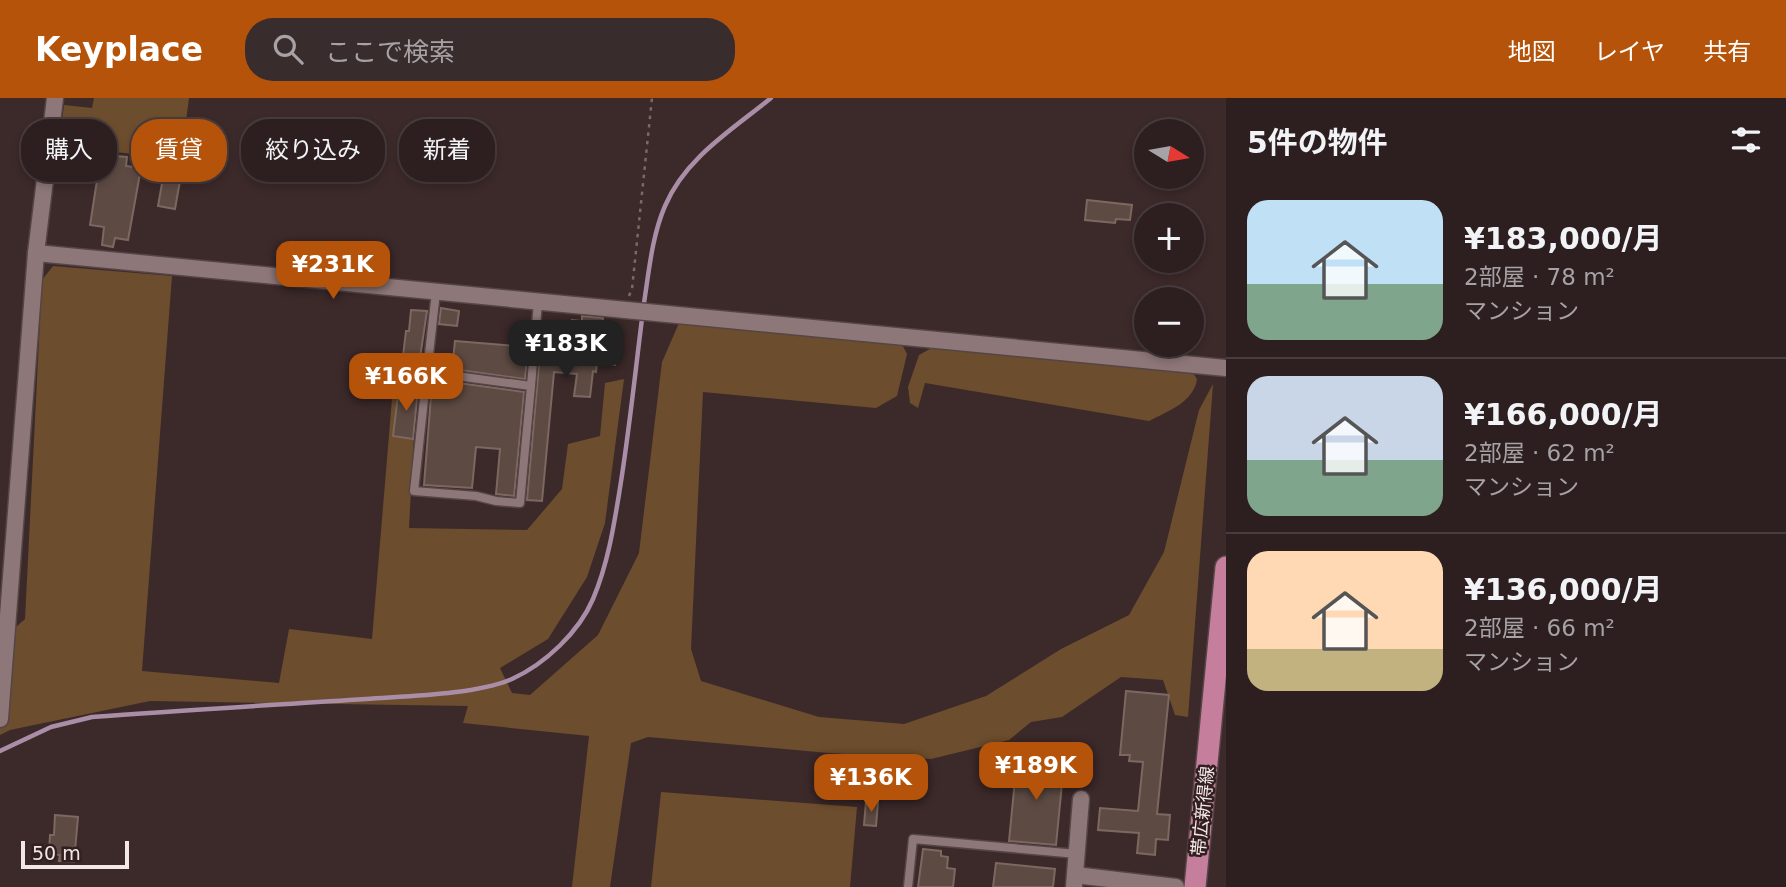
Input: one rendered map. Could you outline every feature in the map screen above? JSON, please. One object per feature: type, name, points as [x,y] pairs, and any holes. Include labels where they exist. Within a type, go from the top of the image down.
[{"type":"main road","name":"帯広新得線","points":[[1195,887],[1221,676],[1226,567]]},
{"type":"street","points":[[0,719],[36,253],[55,98]]},
{"type":"street","points":[[36,253],[1226,368]]},
{"type":"street","points":[[1081,799],[1075,881],[1176,887]]},
{"type":"lane","points":[[436,292],[414,491],[476,496],[496,501],[520,503],[538,302]]},
{"type":"lane","points":[[427,372],[531,386]]},
{"type":"lane","points":[[908,887],[913,839],[1077,854]]},
{"type":"path","points":[[629,310],[652,98]]},
{"type":"shaded area","points":[[94,98],[189,98],[186,119],[131,119],[131,154],[117,152],[117,119],[62,119],[64,105],[92,108]]},
{"type":"shaded area","points":[[53,266],[172,276],[142,671],[279,683],[289,629],[372,639],[394,375],[417,378],[409,528],[527,530],[562,489],[568,444],[600,436],[605,383],[624,379],[605,523],[587,577],[548,639],[500,668],[512,693],[530,695],[598,635],[639,553],[662,362],[679,323],[902,344],[907,354],[897,396],[876,408],[703,392],[691,649],[701,681],[819,717],[904,724],[986,696],[1061,649],[1129,615],[1164,552],[1199,410],[1213,384],[1188,717],[1175,715],[1163,680],[1121,677],[1062,717],[1031,722],[1009,740],[931,759],[648,737],[631,743],[610,887],[572,887],[589,736],[463,723],[468,706],[150,701],[10,730],[0,735],[0,641],[25,619],[42,280]]},
{"type":"shaded area","points":[[937,345],[1193,373],[1197,379],[1186,400],[1149,421],[925,383],[918,408],[910,403],[908,387],[919,355]]},
{"type":"shaded area","points":[[661,792],[857,807],[850,887],[651,887]]},
{"type":"building","points":[[117,156],[127,157],[126,166],[131,167],[131,182],[138,182],[128,240],[115,238],[113,247],[102,245],[104,227],[90,225],[97,182],[117,182]]},
{"type":"building","points":[[162,182],[180,182],[175,209],[158,206]]},
{"type":"building","points":[[1087,200],[1132,205],[1130,220],[1116,219],[1115,223],[1085,220]]},
{"type":"building","points":[[441,308],[459,311],[457,326],[439,324]]},
{"type":"building","points":[[411,310],[427,311],[420,358],[403,356]]},
{"type":"building","points":[[582,316],[603,318],[602,326],[619,328],[615,365],[597,363],[596,372],[593,371],[590,397],[574,396],[577,374],[554,372],[542,501],[527,500],[542,331],[571,334],[572,320],[582,321]]},
{"type":"building","points":[[455,341],[528,347],[525,379],[452,369]]},
{"type":"building","points":[[451,382],[524,392],[514,496],[496,494],[500,449],[476,447],[472,488],[424,485],[432,383],[450,394]]},
{"type":"building","points":[[399,387],[418,389],[413,439],[393,436]]},
{"type":"building","points":[[1126,691],[1169,695],[1157,814],[1170,815],[1168,840],[1156,839],[1155,855],[1137,853],[1139,833],[1098,830],[1100,808],[1138,811],[1143,762],[1129,761],[1130,755],[1120,755]]},
{"type":"building","points":[[1017,759],[1064,763],[1056,845],[1009,841]]},
{"type":"building","points":[[866,801],[878,802],[876,826],[864,825]]},
{"type":"building","points":[[55,815],[78,817],[74,862],[59,861],[60,855],[49,854]]},
{"type":"building","points":[[923,849],[941,851],[941,856],[948,857],[947,868],[955,869],[953,887],[918,887]]},
{"type":"building","points":[[996,863],[1055,869],[1053,887],[993,887]]},
{"type":"waterway","points":[[0,751],[51,727],[92,717],[460,692],[512,679],[537,665],[560,646],[587,611],[607,558],[624,465],[649,266],[665,206],[674,189],[697,159],[771,98]]}]
